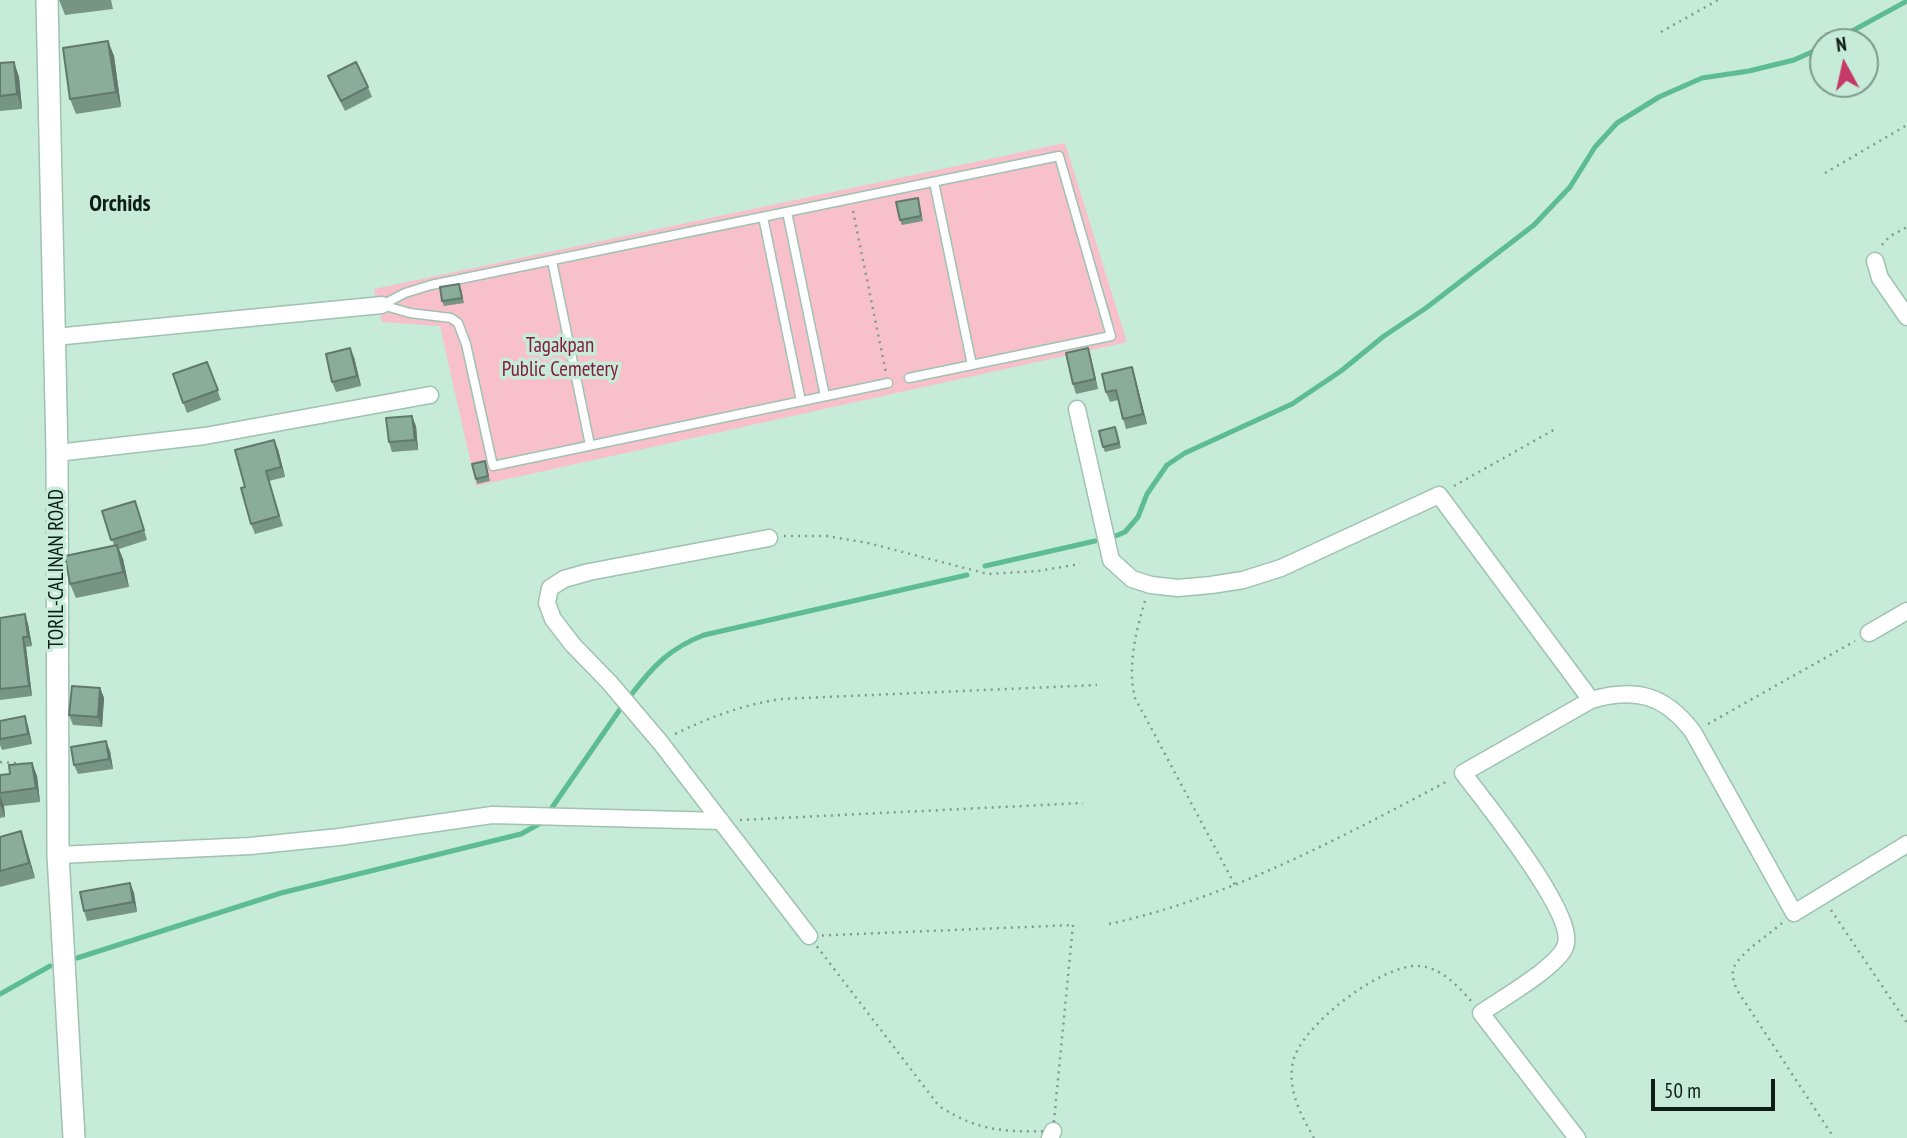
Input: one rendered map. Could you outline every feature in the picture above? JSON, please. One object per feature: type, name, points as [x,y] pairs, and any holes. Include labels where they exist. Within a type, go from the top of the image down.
[{"type":"main road","name":"TORIL-CALINAN ROAD","points":[[47,0],[57,453],[58,855],[74,1138]]},
{"type":"street","points":[[1875,261],[1880,278],[1907,317]]},
{"type":"street","points":[[55,337],[382,304]]},
{"type":"street","points":[[57,453],[205,436],[430,395]]},
{"type":"street","points":[[1077,409],[1111,560],[1132,579],[1151,585],[1178,588],[1243,580],[1281,568],[1438,495],[1591,700]]},
{"type":"street","points":[[769,538],[564,579],[550,588],[547,603],[553,619],[573,645],[660,742],[809,936]]},
{"type":"street","points":[[1869,633],[1907,611]]},
{"type":"street","points":[[1577,1138],[1481,1013],[1559,956],[1567,944],[1566,929],[1549,892],[1464,773],[1591,700],[1614,693],[1638,694],[1660,701],[1680,715],[1693,732],[1794,913],[1907,844]]},
{"type":"street","points":[[58,855],[250,846],[339,838],[492,815],[721,821]]},
{"type":"lane","points":[[382,304],[417,288],[1059,156],[1111,336],[909,378]]},
{"type":"lane","points":[[934,182],[972,365]]},
{"type":"lane","points":[[787,212],[825,396]]},
{"type":"lane","points":[[763,217],[801,401]]},
{"type":"lane","points":[[552,261],[590,445]]},
{"type":"lane","points":[[382,304],[410,313],[451,318],[458,323],[466,344],[493,466],[888,383]]},
{"type":"path","points":[[1661,32],[1718,0]]},
{"type":"path","points":[[1825,173],[1907,125]]},
{"type":"path","points":[[850,199],[888,383]]},
{"type":"path","points":[[1875,261],[1879,248],[1890,236],[1907,227]]},
{"type":"path","points":[[1438,495],[1558,428]]},
{"type":"path","points":[[769,538],[827,536],[868,543],[988,574],[1024,573],[1080,564]]},
{"type":"path","points":[[1151,585],[1139,622],[1132,668],[1135,698],[1235,884]]},
{"type":"path","points":[[1693,732],[1869,633]]},
{"type":"path","points":[[660,742],[721,712],[781,699],[1097,685]]},
{"type":"path","points":[[0,762],[58,765]]},
{"type":"path","points":[[1109,924],[1152,914],[1235,884],[1344,834],[1464,773]]},
{"type":"path","points":[[721,821],[1083,803]]},
{"type":"path","points":[[1821,895],[1907,1023]]},
{"type":"path","points":[[1794,913],[1734,966],[1732,979],[1834,1138]]},
{"type":"path","points":[[1073,925],[1051,1135],[985,1128],[957,1118],[939,1106],[809,936],[1073,925]]},
{"type":"path","points":[[1314,1138],[1299,1111],[1292,1087],[1293,1061],[1307,1033],[1333,1009],[1381,976],[1404,966],[1422,965],[1459,986],[1481,1013]]},
{"type":"green space","name":"Tagakpan Public Cemetery","points":[[1065,143],[1127,342],[476,486],[440,326],[382,322],[374,289]]},
{"type":"building","points":[[108,41],[116,92],[70,99],[63,48]]},
{"type":"building","points":[[14,62],[17,94],[0,96],[0,63]]},
{"type":"building","points":[[356,62],[368,87],[341,101],[328,76]]},
{"type":"building","points":[[918,198],[921,216],[900,220],[896,202]]},
{"type":"building","points":[[459,284],[462,298],[442,301],[440,287]]},
{"type":"building","points":[[350,348],[357,376],[332,382],[326,354]]},
{"type":"building","points":[[1088,348],[1095,379],[1073,384],[1066,353]]},
{"type":"building","points":[[207,362],[218,390],[183,403],[173,374]]},
{"type":"building","points":[[1132,367],[1143,414],[1123,419],[1116,390],[1106,392],[1102,374]]},
{"type":"building","points":[[412,416],[415,440],[389,442],[386,418]]},
{"type":"building","points":[[1115,427],[1119,443],[1103,447],[1099,431]]},
{"type":"building","points":[[274,440],[281,467],[266,471],[279,516],[251,524],[241,488],[245,487],[235,450]]},
{"type":"building","points":[[485,461],[488,476],[476,479],[472,464]]},
{"type":"building","points":[[135,501],[144,530],[111,540],[102,511]]},
{"type":"building","points":[[117,545],[123,572],[70,584],[65,556]]},
{"type":"building","points":[[25,614],[28,637],[23,637],[29,686],[0,689],[0,618]]},
{"type":"building","points":[[72,686],[100,688],[98,717],[69,715]]},
{"type":"building","points":[[25,716],[28,734],[0,739],[0,721]]},
{"type":"building","points":[[106,741],[109,759],[74,765],[71,747]]},
{"type":"building","points":[[32,763],[36,788],[0,793],[0,775],[10,774],[9,765]]},
{"type":"building","points":[[21,831],[29,863],[0,871],[0,837]]},
{"type":"building","points":[[130,883],[133,902],[84,911],[80,892]]},
{"type":"waterway","points":[[1858,28],[1907,1]]},
{"type":"waterway","points":[[1113,537],[1125,532],[1138,517],[1147,494],[1167,465],[1185,453],[1292,404],[1341,371],[1534,225],[1570,187],[1595,147],[1617,123],[1659,97],[1702,78],[1749,71],[1794,60],[1809,53]]},
{"type":"waterway","points":[[985,566],[1095,541]]},
{"type":"waterway","points":[[631,695],[663,659],[681,646],[704,635],[967,575]]},
{"type":"waterway","points":[[551,809],[623,705]]},
{"type":"waterway","points":[[77,958],[281,893],[521,834],[539,824]]},
{"type":"waterway","points":[[0,994],[50,966]]},
{"type":"district","name":"Orchids","points":[[120,204]]}]
